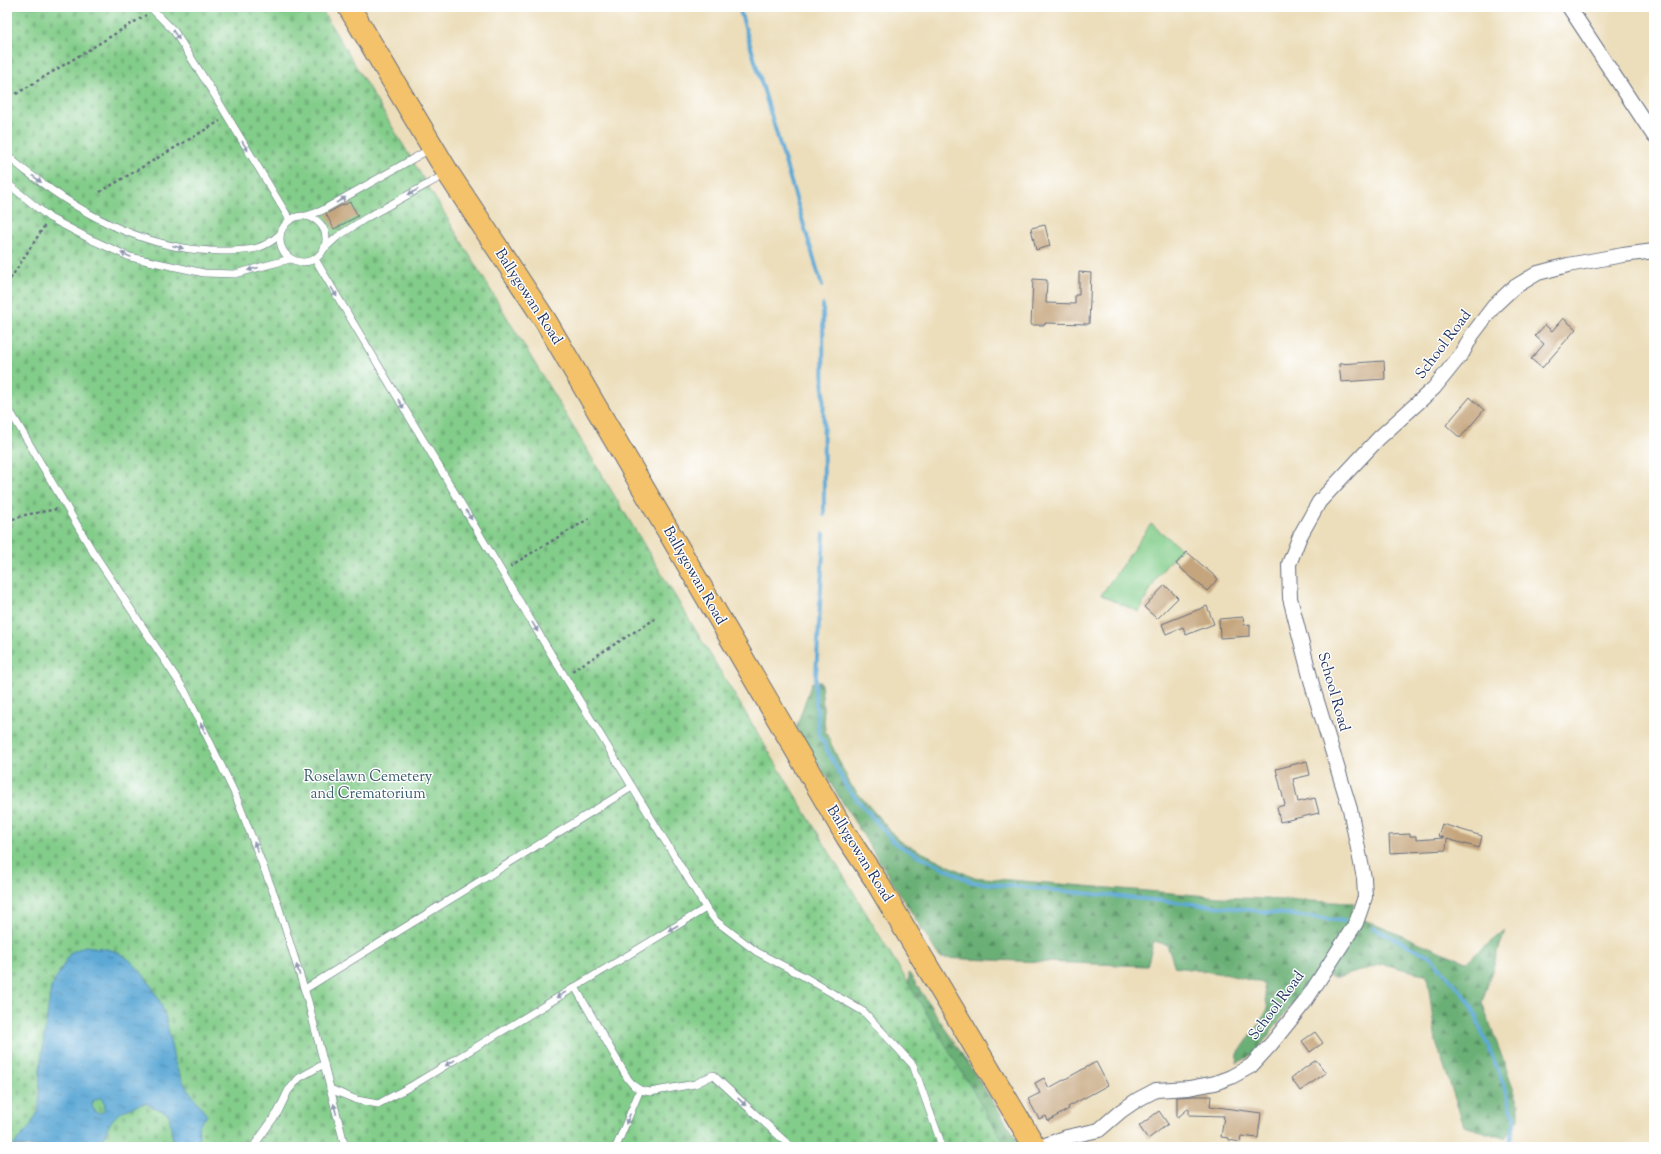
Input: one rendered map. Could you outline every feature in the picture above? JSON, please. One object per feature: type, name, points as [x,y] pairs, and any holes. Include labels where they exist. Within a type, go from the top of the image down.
[{"type":"main road","name":"Ballygowan Road","points":[[349,7],[432,148],[545,320],[847,837],[875,879],[1035,1147]]},
{"type":"street","points":[[1569,7],[1654,136]]},
{"type":"street","name":"School Road","points":[[1040,1147],[1067,1137],[1099,1130],[1121,1111],[1137,1100],[1156,1090],[1188,1088],[1215,1083],[1231,1077],[1251,1066],[1272,1043],[1304,1002],[1356,923],[1365,897],[1364,878],[1350,809],[1313,688],[1290,598],[1289,564],[1300,536],[1319,502],[1379,438],[1434,388],[1463,352],[1472,335],[1494,306],[1513,288],[1538,273],[1568,265],[1654,251]]},
{"type":"lane","points":[[152,9],[174,31],[290,220]]},
{"type":"lane","points":[[432,148],[321,211],[306,216],[294,217],[282,228],[279,235],[279,244],[283,252],[290,259],[300,262],[309,262],[318,257],[337,237],[366,218],[448,173]]},
{"type":"lane","points":[[7,154],[14,162],[60,196],[112,226],[146,239],[185,249],[220,251],[243,250],[265,246],[279,235]]},
{"type":"lane","points":[[7,183],[50,218],[130,258],[204,273],[235,274],[290,259]]},
{"type":"lane","points":[[306,216],[312,217],[320,223],[325,231],[326,240],[324,249]]},
{"type":"lane","points":[[314,259],[564,676],[706,908],[716,921],[757,952],[804,976],[864,1012],[913,1065],[940,1140],[940,1147]]},
{"type":"lane","points":[[7,406],[93,552],[185,691],[235,794],[277,902],[304,989],[345,1147]]},
{"type":"lane","points":[[304,989],[632,787]]},
{"type":"lane","points":[[330,1089],[357,1100],[378,1104],[426,1077],[706,908]]},
{"type":"lane","points":[[575,987],[628,1079],[640,1090],[650,1092],[695,1084],[713,1075],[791,1147]]},
{"type":"lane","points":[[252,1147],[278,1112],[288,1091],[299,1078],[324,1064]]},
{"type":"lane","points":[[616,1147],[640,1090]]},
{"type":"path","points":[[16,94],[152,9]]},
{"type":"path","points":[[100,192],[228,117]]},
{"type":"path","points":[[7,284],[50,218]]},
{"type":"path","points":[[7,521],[24,515],[67,507]]},
{"type":"path","points":[[502,571],[590,518]]},
{"type":"path","points":[[564,676],[655,619]]},
{"type":"green space","name":"Roselawn Cemetery and Crematorium","points":[[7,7],[320,7],[1007,1147],[7,1147]]},
{"type":"green space","points":[[1151,524],[1181,548],[1157,577],[1139,612],[1101,595]]},
{"type":"green space","points":[[812,682],[821,682],[825,731],[850,784],[899,841],[972,877],[1221,897],[1354,903],[1352,915],[1466,962],[1505,930],[1482,1002],[1519,1104],[1519,1119],[1505,1138],[1464,1126],[1436,1042],[1427,975],[1383,964],[1340,977],[1333,977],[1317,972],[1254,1054],[1237,1063],[1238,1054],[1268,1010],[1263,983],[1224,974],[1175,967],[1167,945],[1154,941],[1147,966],[940,958],[796,728]]},
{"type":"green space","points":[[909,973],[1021,1147],[960,1147],[908,1008]]},
{"type":"water","points":[[85,946],[108,949],[117,952],[134,964],[152,987],[166,1018],[177,1070],[184,1083],[207,1116],[198,1126],[199,1137],[195,1147],[174,1147],[169,1114],[145,1103],[127,1109],[115,1117],[107,1129],[102,1147],[13,1147],[18,1139],[29,1128],[39,1110],[40,1069],[51,988],[70,953]],"holes":[[[101,1097],[105,1104],[104,1111],[101,1113],[95,1112],[92,1106],[93,1101]]]},
{"type":"building","points":[[350,202],[358,216],[334,229],[326,214]]},
{"type":"building","points":[[1045,225],[1050,246],[1036,250],[1031,228]]},
{"type":"building","points":[[1079,272],[1091,273],[1089,324],[1045,323],[1045,325],[1031,325],[1033,279],[1047,280],[1046,303],[1075,304],[1075,295],[1079,295]]},
{"type":"building","points":[[1563,318],[1576,329],[1542,368],[1531,359],[1544,344],[1535,336],[1545,325],[1552,331]]},
{"type":"building","points":[[1384,361],[1385,379],[1341,382],[1339,364]]},
{"type":"building","points":[[1470,397],[1484,410],[1460,438],[1446,425]]},
{"type":"building","points":[[1187,552],[1218,579],[1207,591],[1176,564]]},
{"type":"building","points":[[1165,585],[1178,598],[1157,619],[1144,607]]},
{"type":"building","points":[[1207,606],[1214,624],[1186,635],[1183,627],[1166,634],[1162,624]]},
{"type":"building","points":[[1243,617],[1244,625],[1250,624],[1250,636],[1220,638],[1219,619]]},
{"type":"building","points":[[1307,761],[1310,775],[1293,779],[1298,802],[1315,798],[1319,813],[1280,822],[1277,807],[1285,805],[1276,769]]},
{"type":"building","points":[[1442,824],[1482,836],[1479,848],[1447,839],[1446,850],[1390,853],[1389,835],[1410,834],[1410,836],[1416,836],[1416,840],[1444,838],[1438,836]]},
{"type":"building","points":[[1315,1032],[1323,1043],[1310,1052],[1302,1041]]},
{"type":"building","points":[[1316,1060],[1326,1073],[1300,1091],[1291,1078]]},
{"type":"building","points":[[1096,1062],[1108,1085],[1068,1107],[1069,1109],[1048,1121],[1046,1116],[1039,1119],[1028,1099],[1040,1093],[1035,1083],[1044,1078],[1049,1088]]},
{"type":"building","points":[[1211,1096],[1210,1106],[1261,1113],[1258,1138],[1241,1136],[1240,1142],[1221,1137],[1224,1116],[1189,1115],[1189,1108],[1177,1118],[1177,1097]]},
{"type":"building","points":[[1159,1111],[1168,1124],[1148,1139],[1139,1126]]},
{"type":"waterway","points":[[739,7],[822,286]]},
{"type":"waterway","points":[[823,305],[824,515]]},
{"type":"waterway","points":[[824,534],[815,693],[819,734],[847,788],[896,844],[972,882],[1224,907],[1344,921]]},
{"type":"waterway","points":[[1373,928],[1430,956],[1470,1002],[1507,1093],[1515,1121],[1508,1147]]}]
